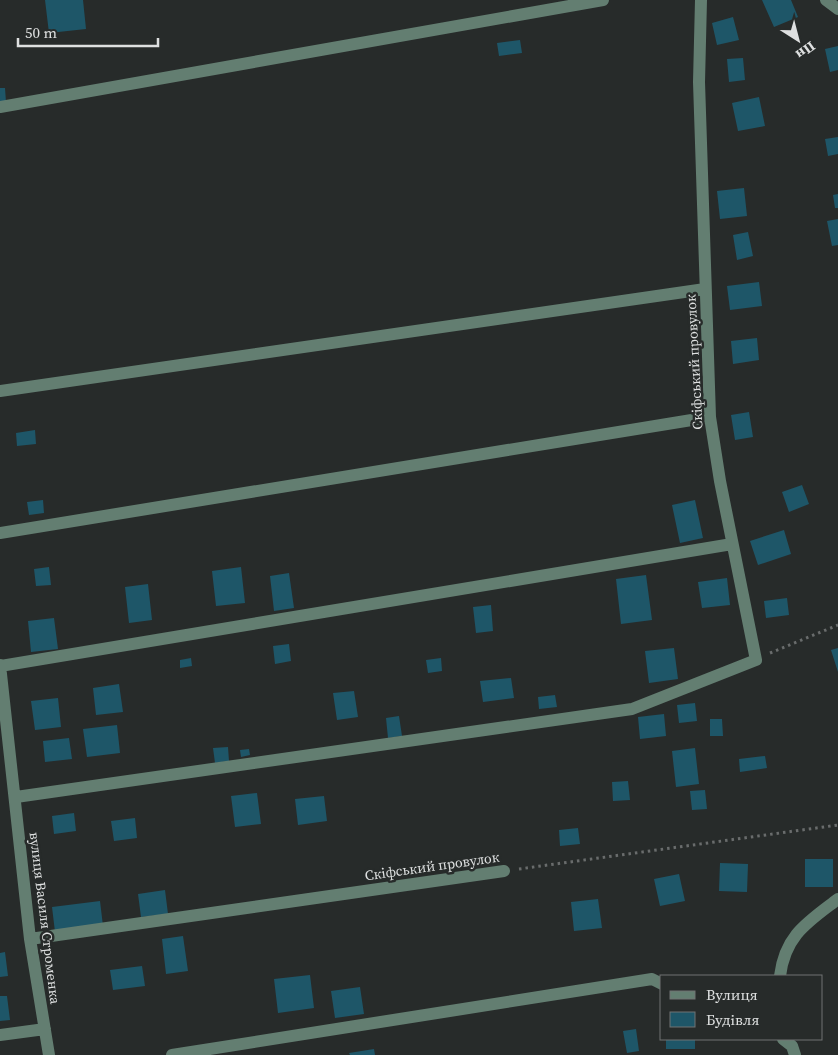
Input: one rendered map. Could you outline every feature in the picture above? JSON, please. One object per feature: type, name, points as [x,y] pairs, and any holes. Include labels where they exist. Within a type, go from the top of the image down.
[{"type":"street","points":[[0,107],[603,0]]},
{"type":"street","name":"Скіфський провулок","points":[[701,0],[700,82],[710,417],[732,544],[756,660]]},
{"type":"street","points":[[826,0],[838,9]]},
{"type":"street","points":[[0,391],[705,289]]},
{"type":"street","points":[[0,533],[710,417]]},
{"type":"street","points":[[0,666],[732,544]]},
{"type":"street","points":[[16,797],[632,710],[756,660]]},
{"type":"street","name":"вулиця Василя Строменка","points":[[0,666],[16,797],[30,939],[49,1055]]},
{"type":"street","name":"Скіфський провулок","points":[[30,939],[504,871]]},
{"type":"street","points":[[780,975],[784,952],[800,927],[838,899]]},
{"type":"street","points":[[172,1055],[652,980],[660,983]]},
{"type":"street","points":[[0,1035],[45,1029]]},
{"type":"street","points":[[784,1040],[792,1046],[795,1055]]},
{"type":"path","points":[[756,660],[838,625]]},
{"type":"path","name":"Скіфський провулок","points":[[504,871],[838,825]]},
{"type":"building","points":[[45,0],[83,0],[86,29],[49,33]]},
{"type":"building","points":[[762,0],[791,0],[798,17],[774,27]]},
{"type":"building","points":[[733,17],[739,40],[717,45],[712,23]]},
{"type":"building","points":[[520,40],[522,53],[499,56],[497,43]]},
{"type":"building","points":[[838,46],[838,70],[830,72],[825,49]]},
{"type":"building","points":[[743,58],[745,80],[729,82],[727,59]]},
{"type":"building","points":[[0,88],[5,88],[6,102],[0,103]]},
{"type":"building","points":[[759,97],[765,126],[738,131],[732,103]]},
{"type":"building","points":[[838,137],[838,154],[828,156],[825,139]]},
{"type":"building","points":[[744,188],[747,216],[720,219],[717,191]]},
{"type":"building","points":[[838,194],[838,208],[835,208],[833,195]]},
{"type":"building","points":[[838,219],[838,245],[832,246],[827,221]]},
{"type":"building","points":[[748,232],[753,256],[737,260],[733,235]]},
{"type":"building","points":[[759,282],[762,306],[730,310],[727,286]]},
{"type":"building","points":[[757,338],[759,360],[733,364],[731,341]]},
{"type":"building","points":[[749,412],[753,437],[735,440],[731,415]]},
{"type":"building","points":[[35,430],[36,444],[17,446],[16,433]]},
{"type":"building","points":[[802,485],[809,504],[789,512],[782,492]]},
{"type":"building","points":[[43,500],[44,513],[29,515],[27,502]]},
{"type":"building","points":[[695,500],[703,538],[680,543],[672,505]]},
{"type":"building","points":[[784,530],[791,554],[758,565],[750,541]]},
{"type":"building","points":[[49,567],[51,585],[36,586],[34,569]]},
{"type":"building","points":[[241,567],[245,603],[216,606],[212,571]]},
{"type":"building","points":[[289,573],[294,608],[274,611],[270,576]]},
{"type":"building","points":[[646,575],[652,620],[621,624],[616,579]]},
{"type":"building","points":[[727,578],[730,605],[702,608],[698,582]]},
{"type":"building","points":[[148,584],[152,620],[129,623],[125,587]]},
{"type":"building","points":[[787,598],[789,615],[766,618],[764,601]]},
{"type":"building","points":[[491,605],[493,631],[476,633],[473,607]]},
{"type":"building","points":[[54,618],[58,649],[31,652],[28,621]]},
{"type":"building","points":[[289,644],[291,661],[275,664],[273,646]]},
{"type":"building","points":[[674,648],[678,679],[649,683],[645,651]]},
{"type":"building","points":[[838,648],[838,672],[831,650]]},
{"type":"building","points":[[191,658],[192,666],[180,668],[180,660]]},
{"type":"building","points":[[441,658],[442,671],[428,673],[426,660]]},
{"type":"building","points":[[511,678],[514,698],[483,702],[480,681]]},
{"type":"building","points":[[119,684],[123,712],[96,715],[93,688]]},
{"type":"building","points":[[354,691],[358,717],[337,720],[333,693]]},
{"type":"building","points":[[555,695],[557,707],[539,709],[538,697]]},
{"type":"building","points":[[58,698],[61,727],[35,730],[31,701]]},
{"type":"building","points":[[695,703],[697,721],[679,723],[677,705]]},
{"type":"building","points":[[664,714],[666,736],[640,739],[638,717]]},
{"type":"building","points":[[399,716],[402,736],[388,738],[386,718]]},
{"type":"building","points":[[710,719],[722,719],[723,736],[710,736]]},
{"type":"building","points":[[117,725],[120,753],[87,757],[83,729]]},
{"type":"building","points":[[69,738],[72,759],[45,762],[43,741]]},
{"type":"building","points":[[228,747],[229,761],[215,763],[213,748]]},
{"type":"building","points":[[695,748],[699,784],[676,787],[672,751]]},
{"type":"building","points":[[249,749],[250,755],[241,757],[240,750]]},
{"type":"building","points":[[765,756],[767,768],[740,772],[739,759]]},
{"type":"building","points":[[628,781],[630,800],[613,801],[612,782]]},
{"type":"building","points":[[705,790],[707,809],[692,810],[690,791]]},
{"type":"building","points":[[257,793],[261,824],[235,827],[231,796]]},
{"type":"building","points":[[324,796],[327,821],[298,825],[295,799]]},
{"type":"building","points":[[74,813],[76,831],[54,834],[52,816]]},
{"type":"building","points":[[135,818],[137,838],[114,841],[111,821]]},
{"type":"building","points":[[578,828],[580,844],[560,846],[559,830]]},
{"type":"building","points":[[805,859],[833,859],[833,887],[805,887]]},
{"type":"building","points":[[720,863],[748,864],[747,892],[719,891]]},
{"type":"building","points":[[679,874],[685,901],[660,906],[654,879]]},
{"type":"building","points":[[165,890],[168,914],[141,917],[138,894]]},
{"type":"building","points":[[598,899],[602,928],[574,931],[571,902]]},
{"type":"building","points":[[100,901],[103,926],[55,932],[52,907]]},
{"type":"building","points":[[183,936],[188,971],[166,974],[162,939]]},
{"type":"building","points":[[5,952],[8,976],[0,977],[0,953]]},
{"type":"building","points":[[142,966],[145,986],[113,990],[110,970]]},
{"type":"building","points":[[310,975],[314,1008],[278,1013],[274,979]]},
{"type":"building","points":[[360,987],[364,1014],[335,1018],[331,991]]},
{"type":"building","points":[[0,996],[7,996],[10,1020],[0,1021]]},
{"type":"building","points":[[636,1029],[639,1051],[627,1053],[623,1031]]},
{"type":"building","points":[[666,1040],[695,1040],[695,1049],[666,1049]]},
{"type":"building","points":[[374,1049],[375,1055],[350,1055],[349,1053]]}]
